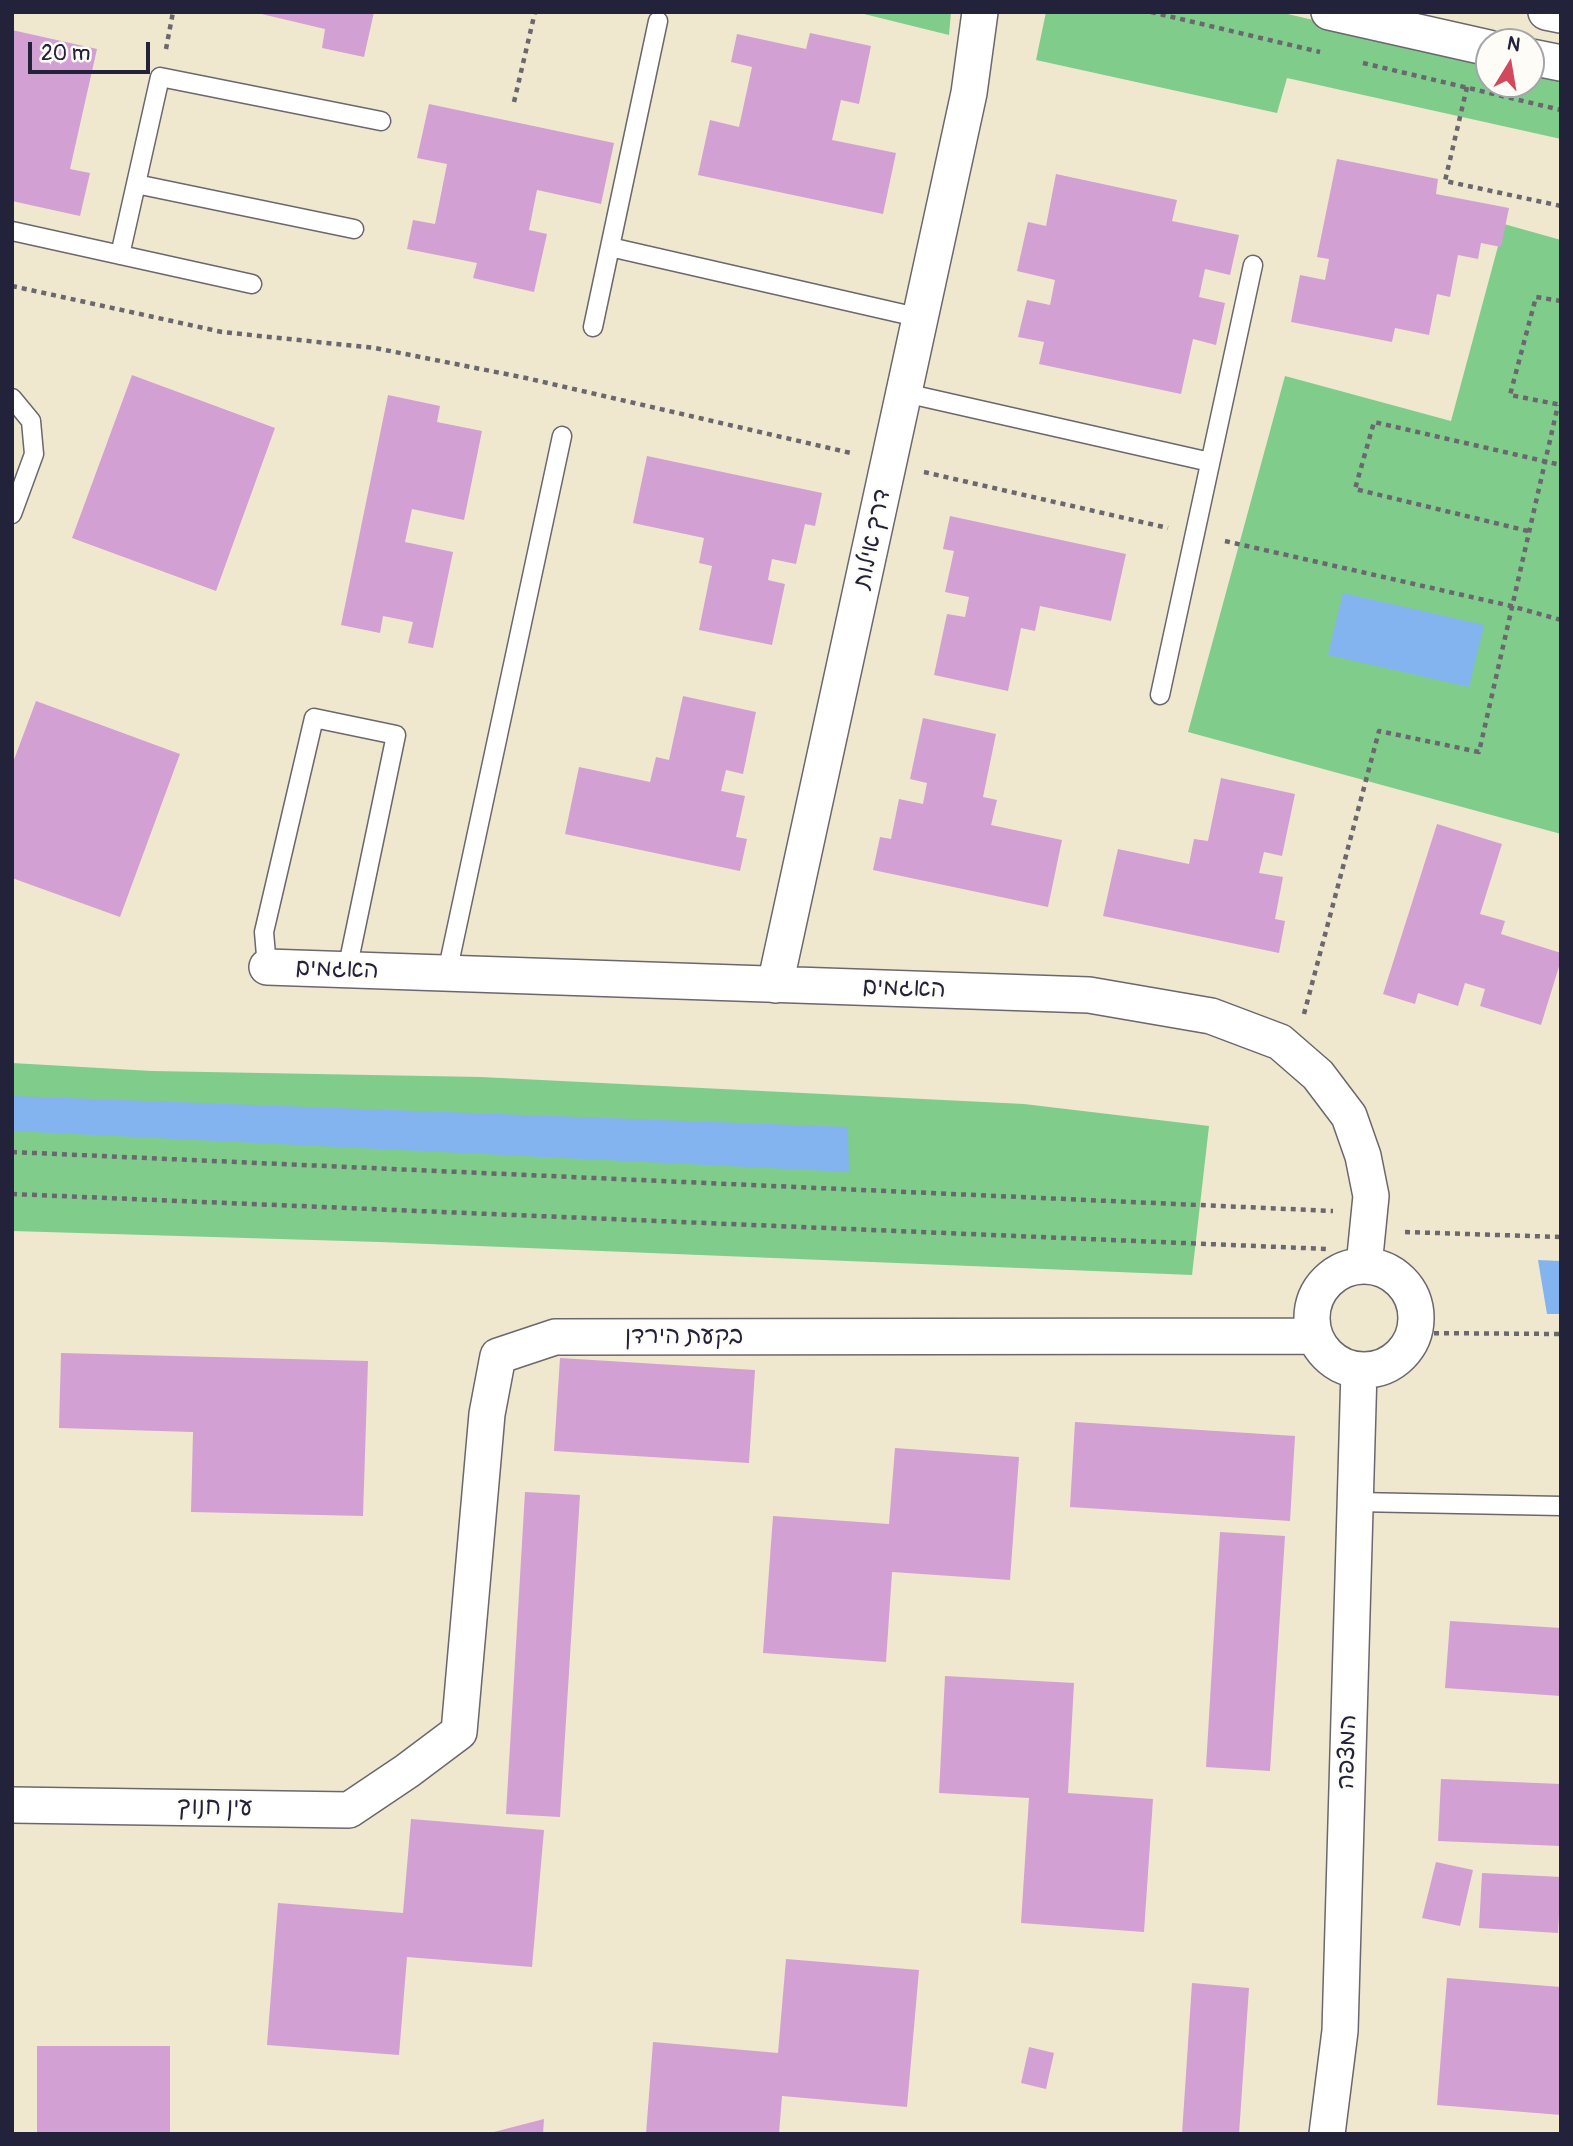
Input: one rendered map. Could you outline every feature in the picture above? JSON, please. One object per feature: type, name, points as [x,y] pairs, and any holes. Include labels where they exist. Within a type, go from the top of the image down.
[{"type":"street","points":[[969,93],[980,12]]},
{"type":"street","points":[[969,93],[1001,12]]},
{"type":"street","points":[[1329,12],[1475,44]]},
{"type":"street","points":[[1546,12],[1561,16]]},
{"type":"street","name":"דרך אילות","points":[[775,985],[969,93]]},
{"type":"street","name":"האגמים","points":[[267,967],[1089,995],[1211,1016],[1280,1042],[1318,1075],[1349,1116],[1363,1156],[1371,1196],[1364,1266]]},
{"type":"street","points":[[1364,1266],[1382,1269],[1395,1276],[1406,1288],[1414,1304],[1414,1333],[1406,1349],[1395,1360],[1383,1366],[1359,1370],[1334,1360],[1322,1348],[1315,1336],[1313,1307],[1322,1287],[1343,1270],[1364,1266]]},
{"type":"street","name":"בקעת הירדן","points":[[407,1771],[459,1732],[487,1415],[498,1356],[555,1337],[1315,1336]]},
{"type":"street","name":"המצפה","points":[[1327,2134],[1340,2031],[1359,1370]]},
{"type":"street","name":"עין חנוך","points":[[12,1805],[349,1810],[407,1771]]},
{"type":"lane","points":[[593,327],[658,21]]},
{"type":"lane","points":[[120,255],[160,77],[381,121]]},
{"type":"lane","points":[[136,184],[354,229]]},
{"type":"lane","points":[[12,231],[252,284]]},
{"type":"lane","points":[[610,247],[921,318]]},
{"type":"lane","points":[[1160,695],[1253,265]]},
{"type":"lane","points":[[905,393],[1210,462]]},
{"type":"lane","points":[[12,398],[32,421],[34,454],[12,514]]},
{"type":"lane","points":[[447,973],[562,436]]},
{"type":"lane","points":[[267,967],[264,932],[314,718],[396,735],[347,971]]},
{"type":"lane","points":[[1356,1502],[1561,1506]]},
{"type":"path","points":[[514,102],[535,12]]},
{"type":"path","points":[[1151,12],[1160,14]]},
{"type":"path","points":[[1475,74],[1445,181],[1561,206]]},
{"type":"path","points":[[12,286],[222,332],[387,350],[526,378],[890,462],[940,476],[1511,606],[1561,620]]},
{"type":"path","points":[[1291,1052],[1304,1015],[1380,731],[1479,752],[1559,405],[1510,395],[1536,297],[1561,300]]},
{"type":"path","points":[[1528,531],[1355,489],[1374,422],[1561,465]]},
{"type":"path","points":[[12,1152],[1342,1212]]},
{"type":"path","points":[[12,1194],[1327,1249]]},
{"type":"path","points":[[1395,1231],[1561,1237]]},
{"type":"path","points":[[1414,1333],[1561,1334]]},
{"type":"green space","points":[[856,12],[951,12],[949,35]]},
{"type":"green space","points":[[1046,12],[1279,12],[1475,58],[1475,98],[1545,98],[1545,74],[1561,77],[1561,139],[1287,78],[1277,113],[1036,60]]},
{"type":"green space","points":[[1504,224],[1561,240],[1561,834],[1188,732],[1285,376],[1451,421]]},
{"type":"green space","points":[[12,1063],[152,1071],[481,1077],[1024,1104],[1209,1126],[1192,1275],[380,1242],[12,1231]]},
{"type":"water","points":[[1343,593],[1484,625],[1469,687],[1328,655]]},
{"type":"water","points":[[12,1096],[848,1127],[849,1172],[12,1131]]},
{"type":"water","points":[[1538,1260],[1561,1261],[1561,1314],[1547,1314]]},
{"type":"building","points":[[253,12],[374,12],[364,57],[322,48],[325,29]]},
{"type":"building","points":[[12,30],[97,49],[70,169],[90,173],[80,216],[12,201]]},
{"type":"building","points":[[810,33],[871,46],[859,104],[841,100],[832,140],[896,153],[883,214],[698,175],[710,120],[739,127],[752,67],[731,62],[737,34],[806,49]]},
{"type":"building","points":[[429,104],[614,143],[601,204],[537,190],[529,230],[547,234],[534,292],[473,278],[477,263],[407,249],[413,220],[435,224],[447,164],[417,158]]},
{"type":"building","points":[[1337,159],[1438,179],[1436,194],[1509,208],[1501,247],[1481,243],[1478,259],[1458,255],[1450,297],[1437,294],[1429,335],[1395,328],[1392,342],[1291,322],[1300,275],[1325,280],[1329,259],[1317,257]]},
{"type":"building","points":[[1056,174],[1177,200],[1172,221],[1239,235],[1230,275],[1205,269],[1199,297],[1225,303],[1216,345],[1193,339],[1181,394],[1039,364],[1044,342],[1018,337],[1027,300],[1050,305],[1055,280],[1017,271],[1028,222],[1046,226]]},
{"type":"building","points":[[132,375],[275,428],[216,591],[72,538]]},
{"type":"building","points":[[388,395],[440,406],[437,422],[482,431],[464,520],[412,509],[405,542],[453,552],[433,648],[408,643],[413,622],[383,616],[380,633],[341,625]]},
{"type":"building","points":[[647,456],[822,493],[815,526],[805,524],[796,564],[772,559],[768,580],[785,584],[772,645],[699,630],[712,566],[699,563],[704,538],[633,523]]},
{"type":"building","points":[[950,516],[1126,554],[1111,621],[1040,606],[1035,631],[1021,628],[1008,691],[934,675],[947,614],[965,617],[969,597],[945,592],[954,551],[943,549]]},
{"type":"building","points":[[683,696],[756,712],[743,774],[726,770],[721,791],[745,796],[736,837],[747,839],[740,871],[565,834],[579,767],[650,782],[656,757],[669,760]]},
{"type":"building","points":[[36,701],[180,754],[120,917],[12,878],[12,765]]},
{"type":"building","points":[[923,718],[996,734],[983,797],[997,800],[991,825],[1062,840],[1048,907],[873,870],[880,837],[891,839],[899,799],[923,804],[927,783],[910,779]]},
{"type":"building","points":[[1221,778],[1295,794],[1282,856],[1264,852],[1259,873],[1283,877],[1275,919],[1285,921],[1279,953],[1103,916],[1118,849],[1189,864],[1194,839],[1208,841]]},
{"type":"building","points":[[1437,824],[1502,844],[1480,914],[1505,921],[1501,934],[1561,953],[1541,1025],[1480,1006],[1485,989],[1465,983],[1458,1006],[1418,993],[1415,1004],[1383,994]]},
{"type":"building","points":[[61,1353],[368,1361],[363,1516],[191,1512],[193,1432],[59,1428]]},
{"type":"building","points":[[560,1358],[755,1370],[749,1463],[554,1451]]},
{"type":"building","points":[[1075,1422],[1295,1436],[1290,1521],[1070,1507]]},
{"type":"building","points":[[895,1448],[1019,1457],[1010,1580],[892,1572],[886,1662],[763,1653],[773,1516],[889,1524]]},
{"type":"building","points":[[525,1492],[580,1495],[560,1817],[506,1814]]},
{"type":"building","points":[[1220,1532],[1285,1536],[1270,1771],[1206,1767]]},
{"type":"building","points":[[1450,1621],[1561,1628],[1561,1696],[1445,1688]]},
{"type":"building","points":[[945,1676],[1074,1683],[1068,1793],[1153,1799],[1144,1932],[1021,1923],[1029,1798],[939,1793]]},
{"type":"building","points":[[1441,1779],[1561,1784],[1561,1846],[1438,1841]]},
{"type":"building","points":[[411,1819],[544,1830],[532,1967],[407,1957],[399,2055],[267,2045],[278,1903],[403,1913]]},
{"type":"building","points":[[1436,1862],[1473,1870],[1460,1926],[1422,1918]]},
{"type":"building","points":[[1482,1873],[1561,1877],[1558,1933],[1479,1928]]},
{"type":"building","points":[[786,1959],[919,1970],[907,2107],[782,2096],[779,2134],[646,2134],[653,2042],[778,2053]]},
{"type":"building","points":[[1447,1978],[1561,1987],[1561,2115],[1437,2105]]},
{"type":"building","points":[[1192,1983],[1249,1988],[1239,2134],[1182,2134]]},
{"type":"building","points":[[37,2046],[170,2046],[170,2134],[37,2134]]},
{"type":"building","points":[[1029,2047],[1054,2053],[1046,2089],[1021,2083]]},
{"type":"building","points":[[544,2119],[543,2134],[490,2134],[490,2133]]}]
